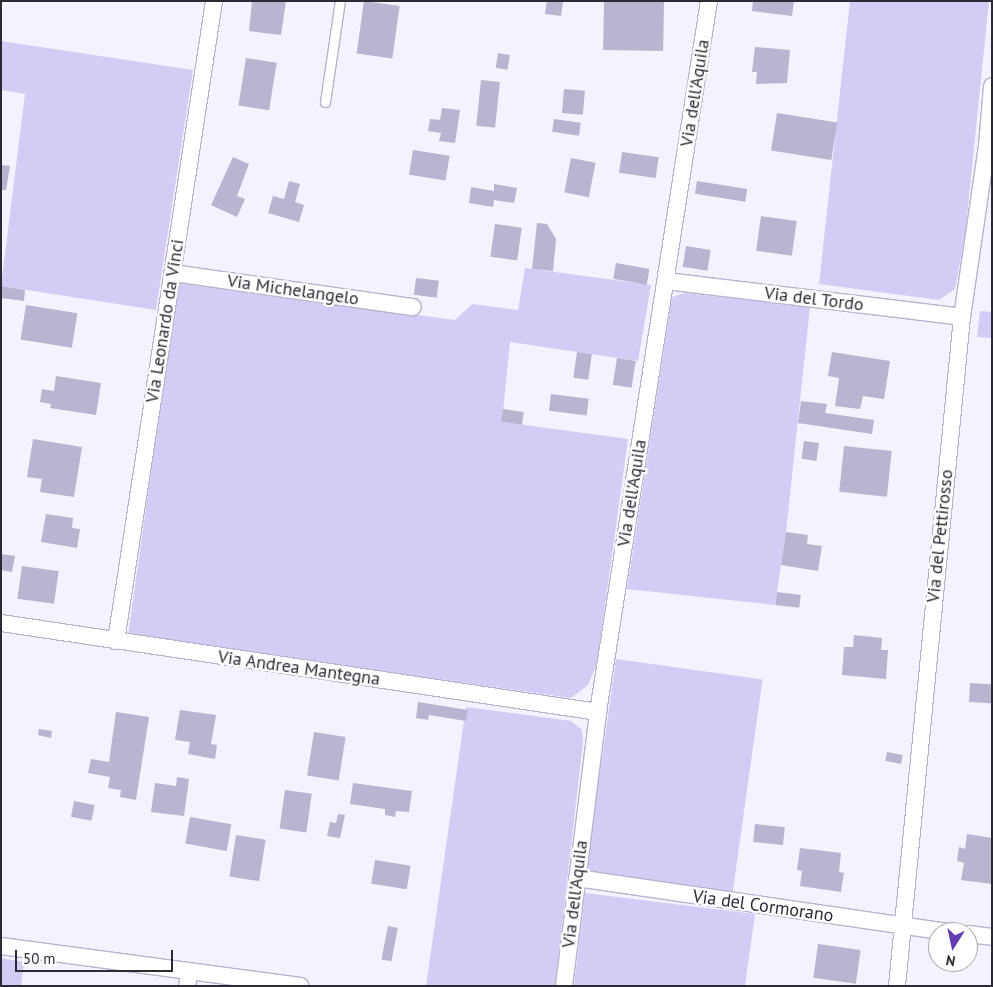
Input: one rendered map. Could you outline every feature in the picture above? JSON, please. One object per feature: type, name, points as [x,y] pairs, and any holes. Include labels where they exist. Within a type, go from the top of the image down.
[{"type":"street","name":"Via Leonardo da Vinci","points":[[116,641],[214,1]]},
{"type":"street","name":"Via dell'Aquila","points":[[564,986],[598,712],[710,1]]},
{"type":"street","name":"Via del Pettirosso","points":[[897,986],[962,316],[987,146],[992,86]]},
{"type":"street","name":"Via Michelangelo","points":[[173,273],[413,308]]},
{"type":"street","name":"Via del Tordo","points":[[666,281],[962,316]]},
{"type":"street","name":"Via Andrea Mantegna","points":[[1,624],[598,712]]},
{"type":"street","name":"Via del Cormorano","points":[[577,878],[928,929]]},
{"type":"street","points":[[978,935],[992,937]]},
{"type":"street","points":[[1,946],[189,978],[300,986]]},
{"type":"lane","points":[[326,102],[340,1]]},
{"type":"shaded area","points":[[850,1],[989,1],[965,236],[955,289],[939,300],[819,284]]},
{"type":"shaded area","points":[[1,41],[193,70],[156,310],[1,286],[25,94],[1,90]]},
{"type":"shaded area","points":[[525,268],[651,285],[638,361],[510,342],[502,422],[628,439],[597,664],[588,685],[571,698],[128,635],[178,283],[455,320],[472,304],[518,310]]},
{"type":"shaded area","points":[[685,293],[810,307],[786,532],[775,605],[627,589],[672,297]]},
{"type":"shaded area","points":[[980,311],[992,312],[992,338],[977,337]]},
{"type":"shaded area","points":[[616,659],[763,680],[733,892],[586,871]]},
{"type":"shaded area","points":[[466,707],[571,721],[582,730],[583,742],[555,986],[426,986]]},
{"type":"shaded area","points":[[585,893],[755,914],[745,986],[574,986]]},
{"type":"shaded area","points":[[1,958],[24,962],[21,986],[1,986]]},
{"type":"building","points":[[252,1],[286,1],[281,35],[249,31]]},
{"type":"building","points":[[364,1],[400,6],[392,58],[357,53]]},
{"type":"building","points":[[547,1],[563,1],[561,16],[545,14]]},
{"type":"building","points":[[604,1],[664,2],[663,51],[603,50]]},
{"type":"building","points":[[753,1],[794,1],[792,16],[752,11]]},
{"type":"building","points":[[755,47],[790,50],[787,83],[756,84],[757,72],[752,72]]},
{"type":"building","points":[[498,53],[510,55],[508,70],[496,68]]},
{"type":"building","points":[[246,58],[277,63],[269,110],[238,105]]},
{"type":"building","points":[[481,80],[500,82],[495,128],[476,126]]},
{"type":"building","points":[[564,89],[585,91],[583,115],[562,113]]},
{"type":"building","points":[[442,108],[460,110],[455,143],[439,141],[441,133],[428,131],[430,119],[440,120]]},
{"type":"building","points":[[777,113],[837,123],[831,160],[771,151]]},
{"type":"building","points":[[554,119],[581,123],[579,136],[552,132]]},
{"type":"building","points":[[413,150],[450,156],[446,180],[409,175]]},
{"type":"building","points":[[622,152],[659,157],[656,178],[619,173]]},
{"type":"building","points":[[233,157],[249,164],[237,196],[245,199],[237,217],[211,205]]},
{"type":"building","points":[[571,158],[596,163],[589,197],[564,192]]},
{"type":"building","points":[[1,165],[10,166],[6,190],[1,190]]},
{"type":"building","points":[[289,181],[300,184],[295,202],[304,205],[299,222],[268,213],[273,196],[284,199]]},
{"type":"building","points":[[697,181],[747,189],[745,202],[695,194]]},
{"type":"building","points":[[494,184],[517,188],[514,203],[494,200],[493,207],[469,203],[471,187],[494,191]]},
{"type":"building","points":[[761,216],[797,221],[792,256],[756,251]]},
{"type":"building","points":[[537,223],[547,224],[556,239],[553,271],[532,269]]},
{"type":"building","points":[[495,224],[522,228],[517,260],[490,257]]},
{"type":"building","points":[[686,246],[711,250],[707,271],[683,267]]},
{"type":"building","points":[[616,263],[649,269],[647,285],[613,279]]},
{"type":"building","points":[[416,278],[439,281],[437,298],[414,295]]},
{"type":"building","points":[[1,286],[25,290],[24,301],[1,298]]},
{"type":"building","points":[[26,305],[77,313],[72,348],[21,340]]},
{"type":"building","points":[[577,352],[592,354],[588,380],[573,378]]},
{"type":"building","points":[[832,352],[890,361],[884,399],[863,396],[860,409],[835,406],[839,378],[828,376]]},
{"type":"building","points":[[617,358],[636,361],[632,388],[613,385]]},
{"type":"building","points":[[56,376],[101,383],[96,415],[50,408],[51,404],[40,402],[42,389],[54,391]]},
{"type":"building","points":[[551,394],[589,399],[587,416],[549,411]]},
{"type":"building","points":[[801,401],[827,404],[825,413],[874,420],[872,434],[798,423]]},
{"type":"building","points":[[503,409],[524,412],[522,425],[501,422]]},
{"type":"building","points":[[33,439],[82,447],[74,497],[40,492],[42,479],[27,477]]},
{"type":"building","points":[[804,441],[819,443],[816,461],[801,459]]},
{"type":"building","points":[[844,446],[892,451],[887,497],[839,492]]},
{"type":"building","points":[[46,514],[73,518],[72,528],[80,529],[77,548],[41,542]]},
{"type":"building","points":[[786,532],[808,535],[807,544],[822,546],[818,571],[781,565]]},
{"type":"building","points":[[1,554],[15,556],[12,572],[1,570]]},
{"type":"building","points":[[22,566],[59,571],[54,604],[17,599]]},
{"type":"building","points":[[777,592],[801,595],[799,608],[775,605]]},
{"type":"building","points":[[854,635],[882,638],[881,650],[888,650],[886,679],[842,675],[844,647],[853,647]]},
{"type":"building","points":[[970,683],[992,684],[991,703],[969,702]]},
{"type":"building","points":[[418,702],[468,710],[466,721],[429,715],[428,720],[416,718]]},
{"type":"building","points":[[180,710],[216,715],[211,744],[217,745],[215,759],[188,754],[190,742],[175,740]]},
{"type":"building","points":[[116,712],[149,717],[136,800],[120,797],[121,790],[108,788],[110,777],[88,773],[91,759],[109,762]]},
{"type":"building","points":[[39,729],[52,731],[51,738],[38,735]]},
{"type":"building","points":[[314,732],[346,737],[339,780],[307,775]]},
{"type":"building","points":[[887,752],[903,755],[901,764],[885,761]]},
{"type":"building","points":[[177,777],[189,779],[184,816],[151,812],[155,783],[176,786]]},
{"type":"building","points":[[353,783],[412,791],[409,812],[396,811],[395,817],[385,815],[385,809],[350,804]]},
{"type":"building","points":[[285,790],[312,794],[306,832],[280,829]]},
{"type":"building","points":[[74,801],[95,805],[92,821],[71,817]]},
{"type":"building","points":[[338,814],[345,815],[340,838],[327,836],[330,822],[336,823]]},
{"type":"building","points":[[190,817],[231,824],[227,851],[185,844]]},
{"type":"building","points":[[755,824],[785,827],[783,845],[753,842]]},
{"type":"building","points":[[967,834],[992,838],[992,884],[961,880],[964,863],[957,861],[959,847],[965,849]]},
{"type":"building","points":[[236,835],[266,840],[259,881],[229,876]]},
{"type":"building","points":[[800,848],[841,853],[839,872],[844,873],[841,892],[800,886],[802,871],[797,870]]},
{"type":"building","points":[[375,860],[411,866],[407,889],[371,884]]},
{"type":"building","points":[[388,926],[398,928],[391,961],[382,959]]},
{"type":"building","points":[[818,944],[861,950],[856,984],[813,978]]}]
